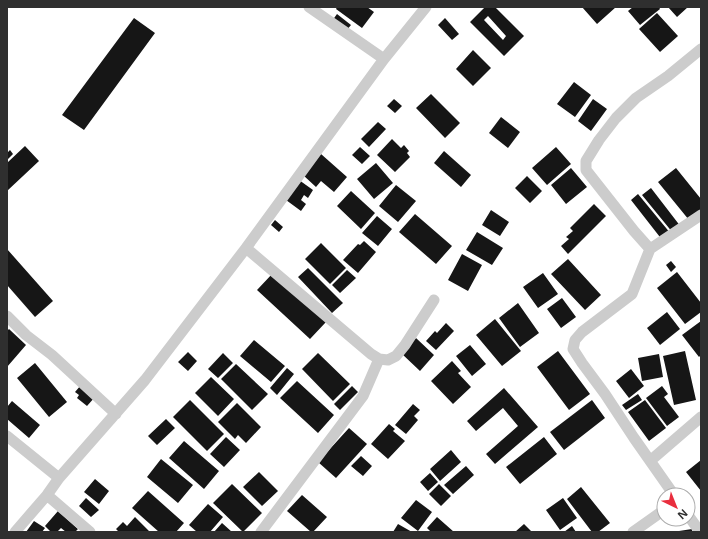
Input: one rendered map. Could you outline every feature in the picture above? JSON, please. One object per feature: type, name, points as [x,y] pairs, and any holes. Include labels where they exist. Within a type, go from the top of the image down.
[{"type":"street","points":[[309,7],[384,59]]},
{"type":"street","points":[[15,532],[47,495],[59,478],[145,380],[246,248],[384,59],[426,7]]},
{"type":"street","points":[[650,249],[586,170],[586,161],[599,140],[616,118],[636,98],[668,76],[701,49]]},
{"type":"street","points":[[668,487],[573,349],[575,340],[582,332],[632,294],[650,249],[701,215]]},
{"type":"street","points":[[246,248],[371,354],[379,359],[388,360],[396,356],[405,345],[434,300]]},
{"type":"street","points":[[7,316],[26,335],[52,355],[116,414]]},
{"type":"street","points":[[261,532],[363,396],[379,359]]},
{"type":"street","points":[[650,461],[701,417]]},
{"type":"street","points":[[7,436],[59,478]]},
{"type":"street","points":[[47,495],[90,532]]},
{"type":"street","points":[[633,532],[656,516]]},
{"type":"building","points":[[337,7],[367,7],[374,12],[362,28],[336,9]]},
{"type":"building","points":[[485,7],[495,7],[524,36],[504,56],[470,22]],"holes":[[[488,16],[506,36],[503,40],[484,20]]]},
{"type":"building","points":[[582,7],[616,7],[597,24]]},
{"type":"building","points":[[633,7],[659,7],[660,9],[640,25],[628,11]]},
{"type":"building","points":[[668,7],[688,7],[677,17]]},
{"type":"building","points":[[657,13],[678,36],[660,52],[639,29]]},
{"type":"building","points":[[337,14],[351,25],[346,31],[332,21]]},
{"type":"building","points":[[134,18],[155,33],[84,130],[62,115]]},
{"type":"building","points":[[445,18],[459,34],[452,40],[438,25]]},
{"type":"building","points":[[473,50],[491,68],[473,86],[456,69]]},
{"type":"building","points":[[574,82],[591,95],[575,117],[557,104]]},
{"type":"building","points":[[431,94],[460,123],[445,138],[416,108]]},
{"type":"building","points":[[394,99],[402,106],[395,113],[387,106]]},
{"type":"building","points":[[593,99],[607,109],[591,131],[578,121]]},
{"type":"building","points":[[501,117],[520,132],[508,148],[489,133]]},
{"type":"building","points":[[378,122],[386,129],[369,147],[361,139]]},
{"type":"building","points":[[392,139],[401,148],[404,145],[409,151],[407,153],[410,157],[395,172],[377,155]]},
{"type":"building","points":[[25,146],[39,161],[7,191],[7,163]]},
{"type":"building","points":[[360,147],[370,156],[362,164],[352,155]]},
{"type":"building","points":[[556,147],[571,164],[547,185],[532,168]]},
{"type":"building","points":[[10,150],[13,154],[7,160],[7,153]]},
{"type":"building","points":[[444,151],[471,175],[461,187],[434,163]]},
{"type":"building","points":[[321,154],[347,177],[334,192],[321,181],[316,187],[303,175]]},
{"type":"building","points":[[376,163],[393,183],[374,199],[357,179]]},
{"type":"building","points":[[571,168],[587,187],[566,204],[551,185]]},
{"type":"building","points":[[676,168],[701,199],[701,210],[689,220],[658,182]]},
{"type":"building","points":[[527,176],[542,191],[530,203],[515,188]]},
{"type":"building","points":[[299,180],[313,190],[308,198],[304,195],[301,200],[306,204],[301,211],[286,200]]},
{"type":"building","points":[[396,185],[416,201],[398,222],[379,206]]},
{"type":"building","points":[[651,188],[681,227],[673,233],[642,195]]},
{"type":"building","points":[[351,191],[375,213],[361,229],[337,206]]},
{"type":"building","points":[[638,194],[671,234],[663,241],[631,200]]},
{"type":"building","points":[[594,204],[606,216],[568,254],[561,246],[569,239],[566,237],[573,231],[570,228]]},
{"type":"building","points":[[491,210],[509,222],[500,236],[482,225]]},
{"type":"building","points":[[415,214],[452,246],[436,264],[399,232]]},
{"type":"building","points":[[377,216],[392,229],[378,246],[362,233]]},
{"type":"building","points":[[275,220],[283,227],[279,232],[271,225]]},
{"type":"building","points":[[477,232],[503,248],[492,265],[466,250]]},
{"type":"building","points":[[364,241],[376,252],[358,273],[343,260],[358,244],[360,245]]},
{"type":"building","points":[[321,243],[346,268],[330,284],[305,259]]},
{"type":"building","points":[[7,249],[53,301],[35,317],[7,285]]},
{"type":"building","points":[[462,254],[482,265],[468,291],[448,280]]},
{"type":"building","points":[[568,259],[601,295],[585,310],[551,274]]},
{"type":"building","points":[[671,261],[676,267],[671,272],[666,265]]},
{"type":"building","points":[[308,268],[343,303],[332,313],[298,277]]},
{"type":"building","points":[[347,270],[356,278],[340,293],[332,285]]},
{"type":"building","points":[[677,272],[701,303],[701,312],[685,324],[657,288]]},
{"type":"building","points":[[273,273],[326,322],[310,339],[257,290]]},
{"type":"building","points":[[543,273],[558,294],[538,308],[523,287]]},
{"type":"building","points":[[562,298],[576,317],[561,328],[547,309]]},
{"type":"building","points":[[518,303],[539,333],[520,347],[499,318]]},
{"type":"building","points":[[667,312],[680,329],[660,345],[647,328]]},
{"type":"building","points":[[495,319],[521,351],[502,366],[476,335]]},
{"type":"building","points":[[701,321],[701,355],[699,357],[682,335]]},
{"type":"building","points":[[446,323],[454,331],[436,350],[426,341],[435,331],[437,333]]},
{"type":"building","points":[[9,329],[26,345],[7,367],[7,331]]},
{"type":"building","points":[[416,338],[434,355],[420,371],[401,353]]},
{"type":"building","points":[[254,340],[285,366],[271,382],[240,356]]},
{"type":"building","points":[[470,345],[486,364],[472,376],[456,356]]},
{"type":"building","points":[[558,351],[590,394],[569,410],[537,367]]},
{"type":"building","points":[[685,351],[696,400],[674,405],[663,356]]},
{"type":"building","points":[[188,352],[197,361],[188,371],[178,362]]},
{"type":"building","points":[[223,353],[233,363],[218,378],[208,369]]},
{"type":"building","points":[[318,353],[350,384],[333,401],[302,369]]},
{"type":"building","points":[[659,354],[663,377],[642,381],[638,358]]},
{"type":"building","points":[[452,361],[461,371],[458,373],[471,387],[453,404],[431,381]]},
{"type":"building","points":[[35,363],[67,402],[49,417],[17,378]]},
{"type":"building","points":[[236,364],[268,394],[252,410],[221,379]]},
{"type":"building","points":[[287,368],[294,374],[277,395],[270,388]]},
{"type":"building","points":[[631,369],[644,386],[629,398],[616,381]]},
{"type":"building","points":[[211,377],[234,399],[218,416],[195,393]]},
{"type":"building","points":[[297,381],[334,415],[318,433],[280,398]]},
{"type":"building","points":[[81,385],[95,397],[87,406],[77,398],[79,395],[75,392]]},
{"type":"building","points":[[352,386],[358,392],[340,410],[334,404]]},
{"type":"building","points":[[662,386],[668,394],[664,397],[679,417],[667,426],[646,398]]},
{"type":"building","points":[[504,388],[538,427],[495,464],[486,454],[518,426],[503,408],[476,431],[467,421]]},
{"type":"building","points":[[638,394],[642,400],[626,410],[622,405]]},
{"type":"building","points":[[190,400],[224,434],[207,451],[173,417]]},
{"type":"building","points":[[592,400],[605,418],[564,450],[550,432]]},
{"type":"building","points":[[645,400],[666,428],[649,441],[628,412]]},
{"type":"building","points":[[12,401],[40,425],[29,438],[7,419],[7,407]]},
{"type":"building","points":[[237,403],[261,427],[246,443],[238,435],[235,439],[218,422]]},
{"type":"building","points":[[413,404],[420,410],[414,416],[418,420],[406,434],[395,425]]},
{"type":"building","points":[[166,419],[175,428],[157,445],[148,436]]},
{"type":"building","points":[[389,424],[395,429],[393,431],[405,441],[388,459],[371,444]]},
{"type":"building","points":[[349,428],[367,444],[336,478],[318,462]]},
{"type":"building","points":[[226,437],[240,450],[224,467],[210,454]]},
{"type":"building","points":[[544,437],[557,454],[520,484],[506,467]]},
{"type":"building","points":[[184,441],[219,471],[204,489],[169,458]]},
{"type":"building","points":[[451,450],[461,462],[440,481],[430,469]]},
{"type":"building","points":[[361,456],[372,466],[363,476],[351,466]]},
{"type":"building","points":[[161,459],[193,485],[178,503],[147,477]]},
{"type":"building","points":[[701,460],[701,491],[686,472]]},
{"type":"building","points":[[466,466],[474,475],[453,494],[444,485]]},
{"type":"building","points":[[259,472],[278,491],[262,506],[243,487]]},
{"type":"building","points":[[430,473],[438,482],[428,491],[420,482]]},
{"type":"building","points":[[95,479],[109,491],[99,504],[84,492]]},
{"type":"building","points":[[232,484],[262,513],[243,532],[213,503]]},
{"type":"building","points":[[439,484],[451,496],[441,506],[429,494]]},
{"type":"building","points":[[581,487],[610,523],[598,532],[592,532],[567,499]]},
{"type":"building","points":[[148,491],[184,523],[176,532],[159,532],[132,508]]},
{"type":"building","points":[[302,495],[327,517],[313,532],[311,532],[287,511]]},
{"type":"building","points":[[86,498],[99,510],[91,517],[79,506]]},
{"type":"building","points":[[563,498],[577,518],[560,530],[546,510]]},
{"type":"building","points":[[416,500],[432,512],[418,531],[401,518]]},
{"type":"building","points":[[208,504],[223,517],[210,532],[197,532],[189,525]]},
{"type":"building","points":[[58,511],[78,529],[75,532],[66,532],[61,528],[57,532],[51,532],[45,526]]},
{"type":"building","points":[[135,517],[150,532],[119,532],[116,529],[123,522],[127,526]]},
{"type":"building","points":[[437,517],[454,532],[431,532],[427,528]]},
{"type":"building","points":[[34,521],[45,528],[42,532],[26,532]]},
{"type":"building","points":[[222,523],[232,532],[214,532]]},
{"type":"building","points":[[398,524],[412,532],[393,532]]},
{"type":"building","points":[[524,524],[532,532],[515,532]]},
{"type":"building","points":[[572,526],[576,532],[564,532]]},
{"type":"building","points":[[692,529],[692,532],[679,532],[679,531]]}]
